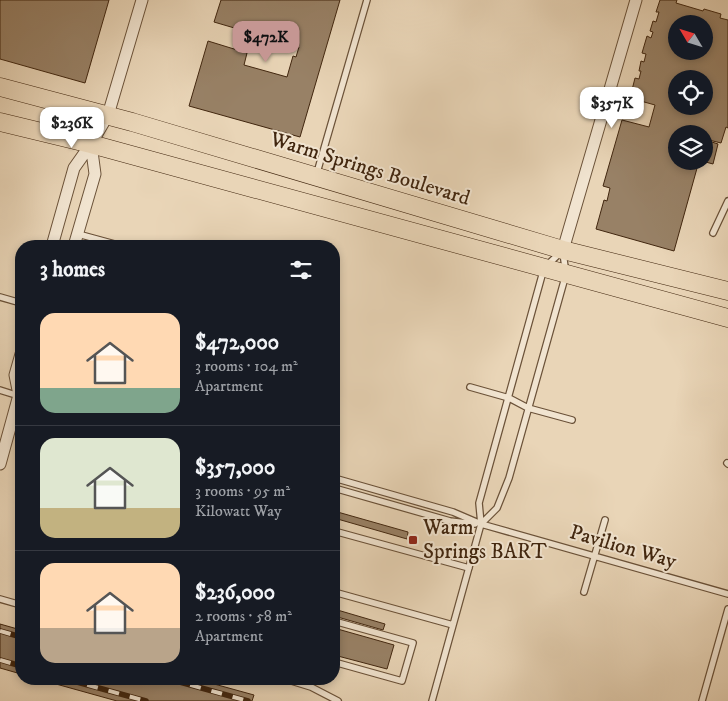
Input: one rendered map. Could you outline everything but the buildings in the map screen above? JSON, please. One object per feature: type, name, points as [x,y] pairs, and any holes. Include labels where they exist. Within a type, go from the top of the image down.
[{"type":"main road","name":"Warm Springs Boulevard","points":[[0,87],[108,115],[563,250],[728,291]]},
{"type":"main road","points":[[0,122],[91,144],[728,318]]},
{"type":"street","points":[[54,240],[74,168],[108,115],[142,0]]},
{"type":"street","points":[[563,250],[636,0]]},
{"type":"street","points":[[76,240],[95,174],[91,144]]},
{"type":"street","points":[[0,464],[15,415]]},
{"type":"lane","points":[[316,176],[367,0]]},
{"type":"lane","points":[[713,233],[728,202]]},
{"type":"lane","points":[[78,234],[100,240]]},
{"type":"lane","points":[[432,701],[481,524],[479,503],[544,268],[563,250]]},
{"type":"lane","points":[[481,524],[497,508],[509,478],[566,274],[563,250]]},
{"type":"lane","points":[[0,297],[15,301]]},
{"type":"lane","points":[[470,387],[509,398],[528,408],[572,420]]},
{"type":"lane","points":[[0,390],[15,394]]},
{"type":"lane","name":"Pavilion Way","points":[[340,480],[452,512],[481,524],[728,594]]},
{"type":"lane","name":"Pavilion Way","points":[[340,490],[450,521],[481,524]]},
{"type":"lane","points":[[584,592],[605,520]]},
{"type":"lane","points":[[340,534],[469,568]]},
{"type":"lane","points":[[340,594],[452,625]]},
{"type":"lane","points":[[0,599],[15,603]]},
{"type":"lane","points":[[702,701],[728,609]]},
{"type":"lane","points":[[340,623],[413,643],[402,681],[340,664]]},
{"type":"lane","points":[[302,685],[338,701]]},
{"type":"railway","points":[[0,631],[15,635]]},
{"type":"railway","points":[[0,660],[15,664]]},
{"type":"railway","points":[[88,685],[146,701]]},
{"type":"railway","points":[[191,685],[248,701]]},
{"type":"place","name":"Warm Springs BART","points":[[413,540]]}]
